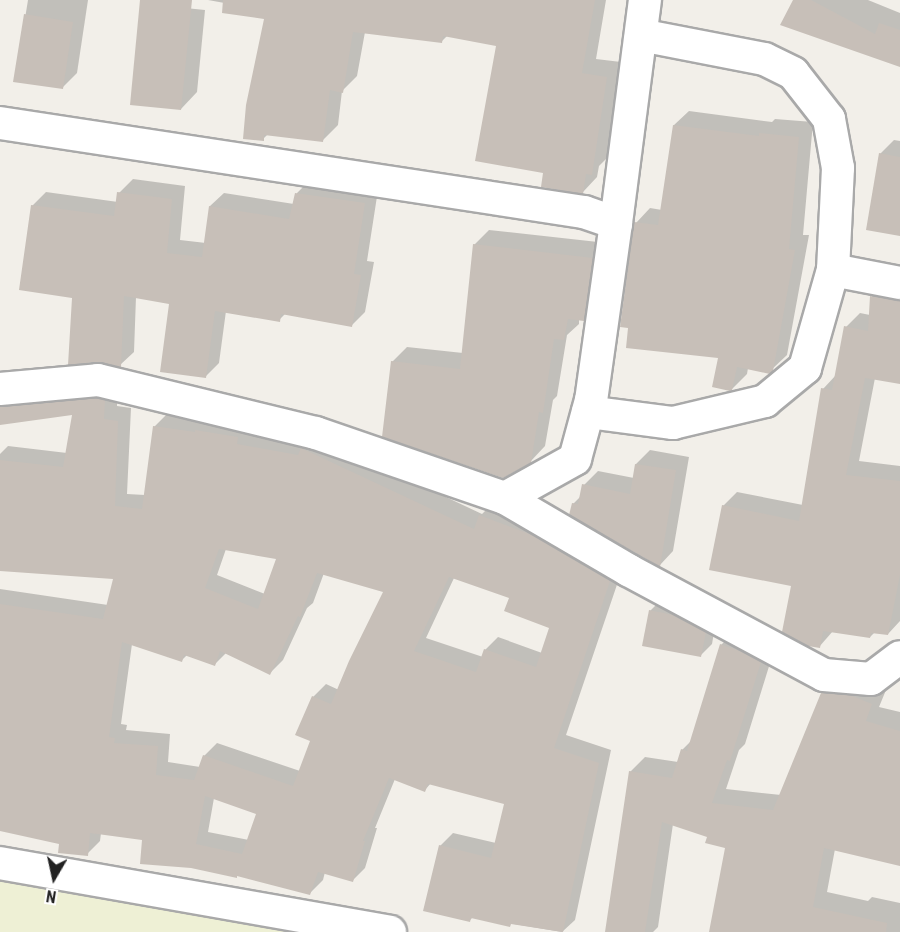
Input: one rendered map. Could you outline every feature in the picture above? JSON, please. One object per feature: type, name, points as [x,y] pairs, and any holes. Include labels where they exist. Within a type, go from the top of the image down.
[{"type":"street","points":[[505,498],[575,459],[588,412],[616,223],[645,0]]},
{"type":"street","points":[[588,412],[673,423],[765,400],[805,368],[833,270],[837,158],[828,119],[793,73],[764,59],[641,35]]},
{"type":"street","points":[[0,123],[572,210],[616,223]]},
{"type":"street","points":[[833,270],[900,283]]},
{"type":"street","points":[[0,388],[98,380],[316,433],[505,498],[628,570],[824,675],[871,679],[900,657]]},
{"type":"street","points":[[0,863],[390,932]]},
{"type":"green space","points":[[0,868],[317,932],[0,932]]},
{"type":"building","points":[[140,0],[192,0],[181,110],[130,105]]},
{"type":"building","points":[[223,0],[595,0],[582,73],[607,77],[592,175],[586,174],[583,194],[541,187],[543,173],[475,161],[496,46],[443,36],[442,43],[353,32],[343,93],[330,90],[323,142],[264,135],[264,141],[243,139],[246,105],[264,19],[222,13]]},
{"type":"building","points":[[793,0],[811,0],[875,34],[879,23],[900,30],[900,67],[780,25]]},
{"type":"building","points":[[24,14],[73,22],[63,89],[13,82]]},
{"type":"building","points":[[673,125],[759,136],[759,133],[799,137],[789,249],[795,250],[773,371],[770,374],[737,367],[730,391],[712,387],[718,358],[626,348],[628,328],[620,327],[634,222],[658,225]]},
{"type":"building","points":[[879,153],[900,157],[900,236],[866,230]]},
{"type":"building","points":[[117,192],[172,199],[167,253],[202,257],[209,206],[289,219],[295,193],[365,203],[354,274],[361,275],[352,327],[281,314],[280,322],[215,311],[206,378],[160,372],[169,304],[124,296],[121,367],[97,362],[68,365],[72,298],[19,290],[31,205],[114,216]]},
{"type":"building","points":[[473,244],[593,258],[584,321],[568,319],[564,340],[554,339],[543,413],[539,412],[531,463],[503,478],[382,437],[391,361],[460,369]]},
{"type":"building","points":[[870,296],[900,301],[900,384],[865,378],[846,475],[900,481],[900,575],[888,635],[871,633],[870,638],[823,631],[820,648],[808,646],[782,632],[791,586],[709,570],[722,505],[799,521],[821,388],[832,390],[844,326],[868,331]]},
{"type":"building","points":[[97,398],[105,400],[104,419],[118,421],[115,506],[142,509],[153,426],[195,432],[195,430],[238,437],[237,444],[298,455],[301,448],[474,529],[479,515],[535,536],[610,581],[554,748],[599,763],[563,932],[511,924],[510,927],[471,918],[470,922],[423,911],[439,845],[491,858],[504,804],[428,784],[425,792],[389,778],[363,841],[365,841],[353,882],[318,872],[310,895],[237,876],[237,878],[191,868],[140,864],[142,840],[90,833],[88,856],[58,853],[59,844],[0,831],[0,604],[103,619],[113,579],[0,571],[0,460],[63,467],[72,415],[0,425],[0,407]],"holes":[[[219,549],[276,559],[258,609],[205,588]],[[317,573],[383,592],[331,704],[312,696],[295,735],[310,741],[293,786],[203,755],[194,780],[156,775],[158,746],[114,743],[115,738],[109,737],[122,642],[182,662],[184,655],[215,666],[220,651],[270,675],[298,616],[300,617]],[[449,577],[509,598],[504,611],[549,628],[536,667],[484,649],[476,672],[414,651]],[[205,796],[256,814],[242,854],[196,844]]]},
{"type":"building","points":[[635,464],[676,470],[660,567],[569,515],[572,503],[578,504],[582,484],[630,494]]},
{"type":"building","points":[[649,610],[673,615],[706,632],[701,657],[642,646]]},
{"type":"building","points":[[720,644],[761,662],[730,761],[727,760],[712,803],[773,810],[821,693],[850,695],[872,704],[866,721],[900,731],[900,866],[824,848],[813,907],[887,923],[886,932],[709,932],[725,848],[705,843],[707,837],[662,822],[645,932],[605,932],[629,771],[672,778],[681,749],[687,751]]}]
